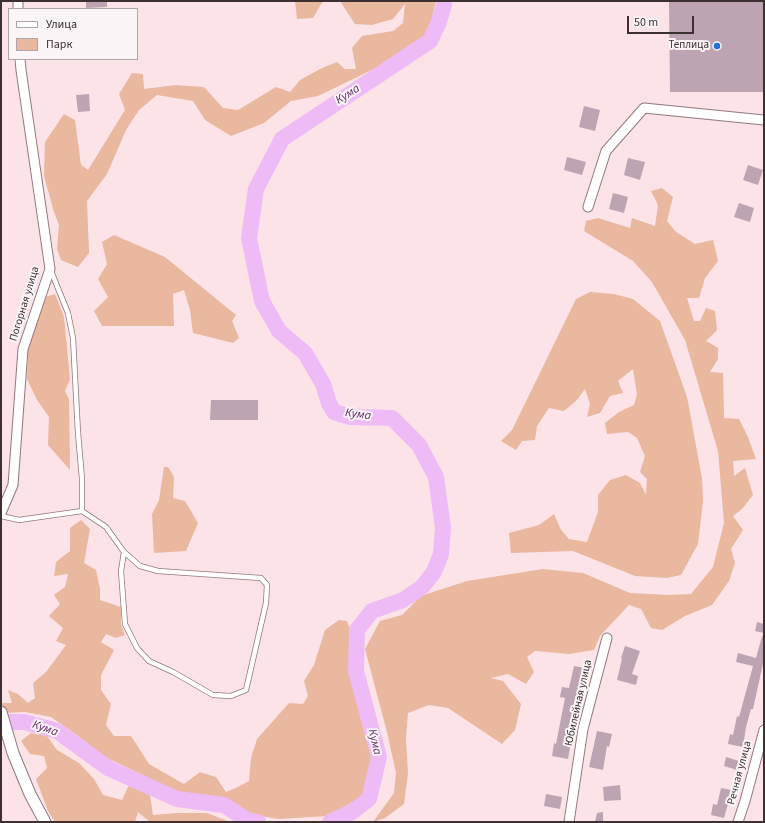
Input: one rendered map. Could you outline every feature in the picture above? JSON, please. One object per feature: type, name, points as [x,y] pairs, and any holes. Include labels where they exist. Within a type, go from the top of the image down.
[{"type":"street","name":"Погорная улица","points":[[1,513],[13,485],[23,349],[50,269],[20,60]]},
{"type":"street","points":[[588,207],[606,151],[644,108],[764,120]]},
{"type":"street","name":"Юбилейная улица","points":[[569,822],[583,729],[607,638]]},
{"type":"street","points":[[1,712],[13,753],[30,794],[45,822]]},
{"type":"street","name":"Речная улица","points":[[738,822],[764,730]]},
{"type":"lane","points":[[50,269],[68,313],[73,338],[82,479],[82,511]]},
{"type":"lane","points":[[1,516],[18,520],[82,511],[106,527],[124,552],[140,566],[158,571],[261,578],[267,585],[266,603],[246,690],[231,696],[213,695],[173,672],[149,661],[137,648],[125,624],[121,571],[124,552]]},
{"type":"green space","points":[[295,1],[324,1],[313,18],[297,19]]},
{"type":"green space","points":[[340,1],[436,1],[428,34],[376,68],[318,96],[291,101],[264,123],[231,136],[205,120],[193,101],[157,95],[139,110],[126,130],[107,174],[87,201],[89,253],[78,267],[61,260],[57,249],[59,225],[44,176],[45,142],[64,114],[75,120],[81,165],[88,170],[125,110],[119,94],[132,73],[143,74],[144,89],[176,85],[204,87],[223,108],[238,110],[276,87],[290,92],[300,80],[337,62],[345,69],[356,69],[352,48],[362,36],[393,31],[403,23],[405,4],[393,19],[372,25],[355,24]]},
{"type":"green space","points":[[662,188],[673,197],[667,221],[676,232],[695,244],[713,240],[718,261],[705,278],[699,298],[687,298],[694,321],[700,321],[706,308],[715,311],[717,330],[706,341],[718,348],[718,359],[710,372],[723,373],[724,418],[739,419],[748,437],[756,459],[733,461],[734,476],[745,468],[753,495],[742,509],[733,516],[743,530],[731,549],[735,563],[729,581],[712,605],[685,616],[662,630],[651,628],[641,609],[629,605],[600,636],[594,650],[569,654],[535,651],[527,657],[534,672],[526,684],[508,674],[491,678],[503,681],[521,704],[515,730],[502,744],[448,708],[429,705],[408,713],[406,738],[408,774],[404,804],[385,818],[373,822],[394,793],[396,773],[387,732],[365,649],[380,621],[402,615],[421,596],[467,581],[543,569],[583,573],[630,593],[669,595],[691,594],[713,567],[724,523],[718,451],[685,340],[652,282],[633,261],[584,231],[586,221],[598,218],[630,228],[632,218],[655,226],[658,205],[651,191]]},
{"type":"green space","points":[[114,235],[165,257],[236,315],[232,321],[239,338],[233,343],[193,333],[190,310],[184,290],[173,294],[174,326],[102,326],[94,311],[108,297],[98,279],[107,264],[102,242]]},
{"type":"green space","points":[[590,292],[614,294],[633,299],[660,321],[687,397],[702,478],[703,501],[698,544],[681,575],[667,578],[635,576],[573,551],[511,553],[509,533],[539,525],[554,514],[561,530],[569,539],[587,542],[598,512],[598,495],[610,480],[626,475],[640,483],[646,495],[647,479],[640,472],[645,456],[637,438],[628,432],[607,434],[605,423],[619,412],[634,405],[637,394],[633,369],[618,381],[623,393],[610,396],[600,413],[587,417],[590,404],[585,389],[576,401],[564,411],[549,408],[537,426],[535,440],[522,441],[516,450],[501,441],[512,430],[576,299]]},
{"type":"green space","points":[[55,294],[64,317],[70,379],[65,391],[69,399],[70,470],[48,445],[49,417],[37,400],[27,379],[28,348],[45,297]]},
{"type":"green space","points":[[164,467],[168,467],[174,477],[173,498],[185,501],[198,523],[186,551],[154,553],[152,514],[159,500]]},
{"type":"green space","points":[[81,520],[90,529],[84,563],[96,570],[100,589],[100,600],[121,607],[121,624],[125,635],[116,638],[106,634],[101,642],[114,650],[101,675],[101,690],[111,704],[106,725],[114,736],[131,736],[149,764],[184,784],[200,772],[216,777],[226,792],[238,787],[249,781],[251,758],[257,739],[289,703],[303,704],[308,696],[304,681],[314,665],[325,630],[339,620],[347,621],[350,630],[349,675],[375,755],[365,795],[328,816],[278,819],[248,814],[226,799],[182,794],[105,757],[51,717],[25,712],[1,713],[1,703],[12,703],[8,690],[18,694],[28,703],[35,698],[33,683],[46,672],[66,645],[56,641],[63,628],[49,616],[60,604],[54,595],[65,587],[68,574],[54,576],[56,562],[70,551],[70,528]]},
{"type":"green space","points":[[31,733],[47,736],[57,750],[79,763],[94,779],[103,795],[122,800],[129,785],[150,795],[153,815],[207,813],[230,822],[150,822],[138,812],[135,822],[55,822],[48,811],[36,779],[47,768],[44,756],[30,754],[21,741]]},
{"type":"building","points":[[86,1],[107,1],[107,7],[86,8]]},
{"type":"building","name":"Теплица","points":[[669,1],[764,1],[764,92],[670,92]]},
{"type":"building","points":[[89,94],[90,111],[78,112],[76,95]]},
{"type":"building","points":[[584,106],[600,110],[595,131],[579,127]]},
{"type":"building","points":[[567,157],[586,162],[582,175],[564,170]]},
{"type":"building","points":[[628,158],[645,162],[640,180],[624,175]]},
{"type":"building","points":[[748,165],[763,170],[758,185],[743,180]]},
{"type":"building","points":[[613,193],[628,197],[624,213],[609,209]]},
{"type":"building","points":[[739,203],[754,208],[750,222],[734,217]]},
{"type":"building","points":[[211,400],[258,400],[258,420],[210,420]]},
{"type":"building","points":[[757,622],[764,624],[764,633],[755,631]]},
{"type":"building","points":[[762,636],[764,636],[764,659],[753,709],[751,709],[746,727],[743,747],[728,744],[730,734],[733,735],[737,716],[739,717],[753,666],[736,662],[738,653],[756,658]]},
{"type":"building","points":[[625,646],[640,651],[632,674],[638,676],[636,685],[617,680]]},
{"type":"building","points":[[574,666],[585,668],[568,759],[552,756],[554,743],[556,744],[565,698],[560,697],[562,687],[569,688]]},
{"type":"building","points":[[597,731],[612,734],[609,747],[607,746],[603,770],[589,767]]},
{"type":"building","points":[[726,757],[739,761],[737,770],[724,766]]},
{"type":"building","points":[[620,785],[621,800],[604,801],[603,787]]},
{"type":"building","points":[[721,788],[732,790],[724,818],[711,815],[713,804],[717,805]]},
{"type":"building","points":[[546,794],[562,797],[560,809],[544,806]]},
{"type":"building","points":[[603,812],[603,822],[595,822],[597,813]]},
{"type":"waterway","name":"Кума","points":[[330,822],[352,812],[369,799],[379,757],[356,671],[357,630],[372,611],[403,600],[422,587],[434,572],[441,554],[443,528],[436,477],[419,445],[392,418],[350,417],[334,412],[329,403],[323,384],[305,353],[279,331],[262,301],[249,238],[256,189],[282,139],[430,41],[439,22],[444,5],[443,1]]},
{"type":"waterway","name":"Кума","points":[[1,722],[24,722],[57,731],[108,768],[177,799],[224,805],[247,820],[258,822]]},
{"type":"place","name":"Теплица","points":[[717,46]]}]
